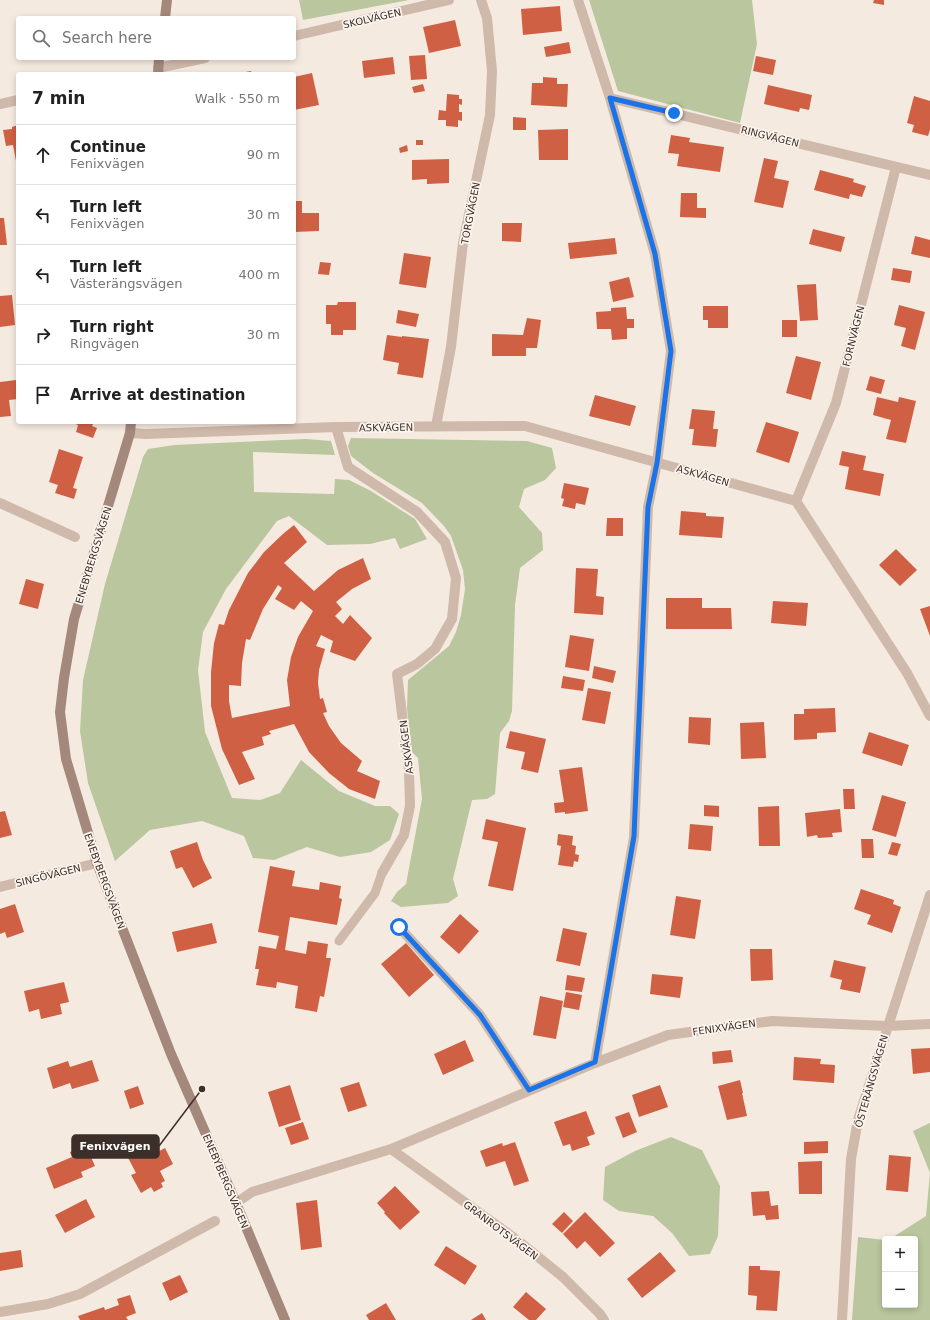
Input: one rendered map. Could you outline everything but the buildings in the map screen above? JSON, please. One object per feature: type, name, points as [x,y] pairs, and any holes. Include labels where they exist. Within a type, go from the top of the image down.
[{"type":"main road","points":[[165,16],[167,0]]},
{"type":"main road","name":"ENEBYBERGSVÄGEN","points":[[132,424],[74,619],[60,712],[66,759],[97,863],[171,1054],[236,1202],[285,1320]]},
{"type":"street","name":"SKOLVÄGEN","points":[[296,36],[449,0]]},
{"type":"street","name":"TORGVÄGEN","points":[[436,426],[451,347],[463,243],[490,115],[492,71],[487,18],[481,0]]},
{"type":"street","points":[[578,0],[610,98],[655,254],[671,351],[657,463],[648,507],[634,836],[595,1062]]},
{"type":"street","points":[[158,67],[195,60]]},
{"type":"street","name":"RINGVÄGEN","points":[[610,98],[930,175]]},
{"type":"street","points":[[0,104],[16,100]]},
{"type":"street","name":"FORNVÄGEN","points":[[796,501],[836,403],[896,167]]},
{"type":"street","name":"ASKVÄGEN","points":[[130,433],[146,434],[336,427],[525,426],[796,501]]},
{"type":"street","name":"ASKVÄGEN","points":[[336,427],[348,467],[417,512],[445,542],[456,578],[452,619],[435,649],[417,664],[397,674],[409,770],[410,806],[404,835],[382,873]]},
{"type":"street","points":[[796,501],[907,673],[930,716]]},
{"type":"street","points":[[0,503],[75,537]]},
{"type":"street","name":"SINGÖVÄGEN","points":[[0,887],[97,863]]},
{"type":"street","name":"ÖSTERÄNGSVÄGEN","points":[[842,1320],[851,1159],[858,1120],[930,895]]},
{"type":"street","points":[[399,927],[480,1015],[529,1090]]},
{"type":"street","name":"FENIXVÄGEN","points":[[236,1202],[252,1192],[391,1149],[595,1062],[668,1035],[772,1021],[887,1026],[930,1024]]},
{"type":"street","name":"GRANROTSVÄGEN","points":[[391,1149],[517,1240],[563,1277],[600,1314],[604,1320]]},
{"type":"street","points":[[0,1312],[48,1304],[80,1294],[215,1221]]},
{"type":"lane","points":[[339,941],[375,893],[382,873]]},
{"type":"green space","points":[[299,0],[409,0],[303,20]]},
{"type":"green space","points":[[589,0],[752,0],[757,44],[740,123],[618,91]]},
{"type":"green space","points":[[351,438],[527,441],[552,448],[556,468],[545,480],[524,489],[519,507],[542,533],[543,550],[520,568],[515,605],[512,711],[509,721],[500,733],[495,794],[487,799],[472,800],[453,879],[458,896],[448,903],[401,907],[391,901],[397,892],[406,884],[422,799],[418,758],[412,752],[407,709],[408,680],[449,646],[456,632],[461,615],[465,589],[463,570],[451,536],[444,526],[422,503],[373,473],[351,456],[348,446]]},
{"type":"green space","points":[[306,439],[331,441],[335,455],[253,452],[254,492],[334,494],[335,479],[349,480],[371,491],[415,519],[427,539],[400,549],[395,538],[370,544],[327,545],[289,516],[277,521],[226,589],[203,632],[198,670],[205,732],[232,798],[260,800],[280,793],[301,760],[339,791],[375,806],[390,806],[399,814],[390,840],[371,852],[340,857],[307,847],[274,860],[253,858],[244,836],[202,821],[150,830],[115,861],[88,783],[80,731],[83,680],[105,584],[143,457],[148,449],[174,445]]},
{"type":"green space","points":[[930,1123],[930,1173],[913,1131]]},
{"type":"green space","points":[[671,1137],[702,1150],[720,1186],[718,1236],[710,1254],[689,1256],[672,1233],[653,1216],[619,1211],[603,1200],[605,1167],[635,1151]]},
{"type":"green space","points":[[930,1173],[930,1320],[852,1320],[858,1237],[882,1240],[882,1308],[918,1308],[918,1236],[895,1236],[926,1216]]},
{"type":"place","name":"Fenixvägen","points":[[202,1089]]},
{"type":"route","points":[[399,927],[480,1015],[529,1090],[595,1062],[634,836],[648,507],[657,463],[671,351],[655,254],[610,98],[674,113]]}]
